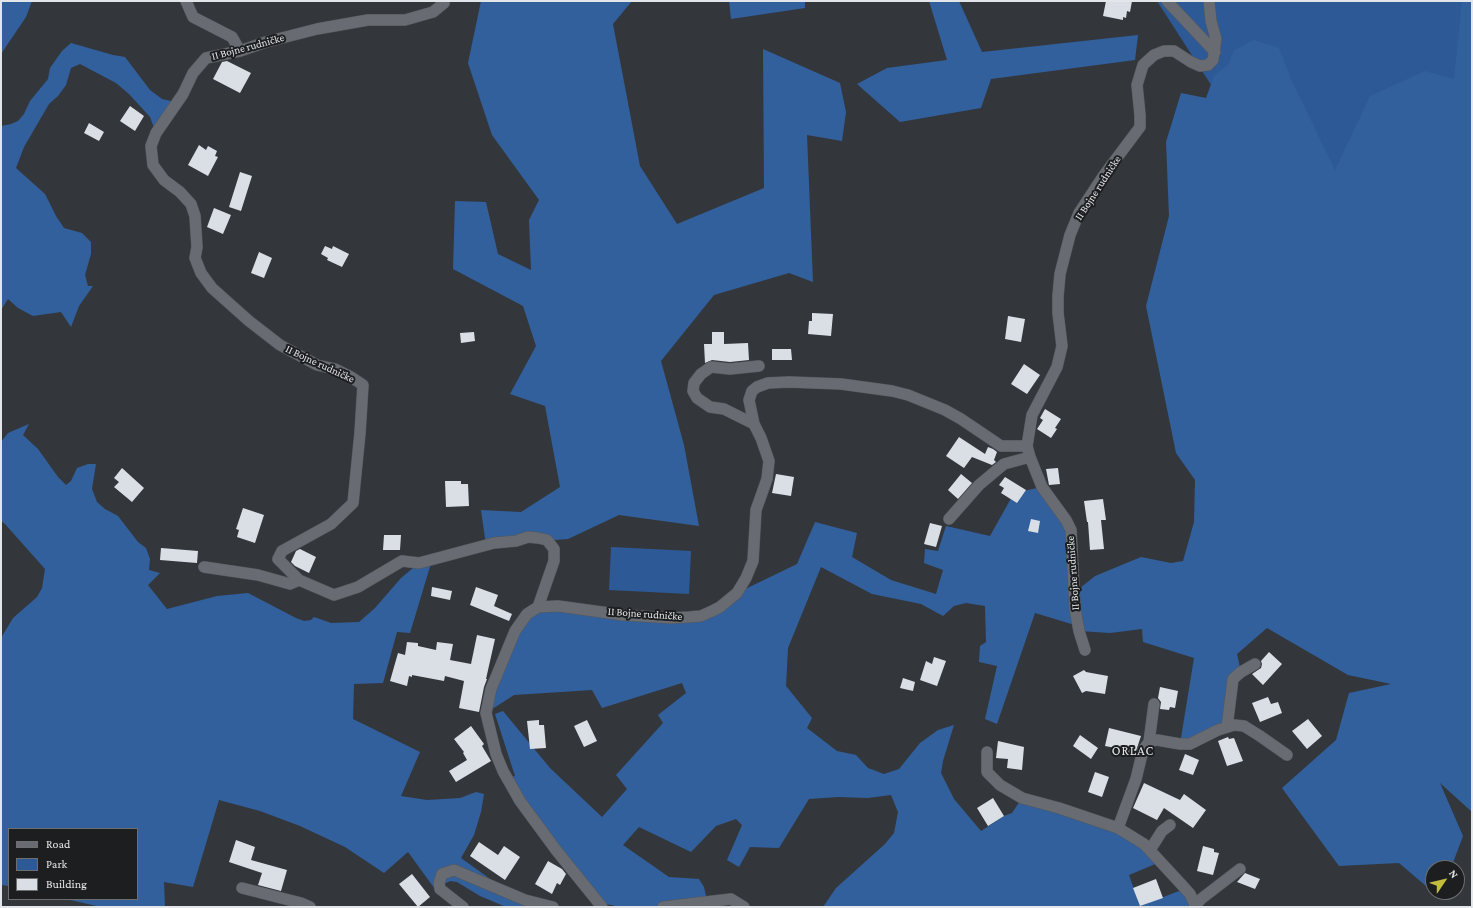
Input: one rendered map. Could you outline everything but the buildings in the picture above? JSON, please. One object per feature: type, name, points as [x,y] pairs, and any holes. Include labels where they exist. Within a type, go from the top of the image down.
[{"type":"street","points":[[186,1],[193,17],[232,37],[240,51]]},
{"type":"street","name":"II Bojne rudničke","points":[[443,1],[444,3],[433,12],[405,20],[368,20],[317,29],[266,42],[240,51],[206,58],[193,73],[183,94],[156,133],[151,146],[152,165],[164,180],[180,192],[191,204],[196,216],[197,247],[195,258],[201,273],[212,288],[249,321],[280,345],[317,365],[334,369],[352,376],[363,385],[353,502],[331,524],[282,551],[278,559],[299,580],[334,595],[358,587],[402,561],[419,563],[494,543],[516,542],[528,537],[546,540],[554,549],[554,561],[538,607],[558,606],[623,615],[671,618],[701,616],[720,607],[737,592],[746,578],[753,561],[756,510],[767,479],[769,461],[761,438],[754,424],[749,400],[752,391],[757,387],[768,383],[829,383],[892,391],[908,395],[945,410],[1001,446],[1029,452]]},
{"type":"street","points":[[1167,1],[1215,52]]},
{"type":"street","points":[[1209,1],[1216,39],[1215,52]]},
{"type":"street","name":"II Bojne rudničke","points":[[1085,650],[1079,631],[1075,609],[1070,530],[1066,520],[1042,487],[1029,452],[1032,415],[1057,367],[1062,346],[1058,313],[1060,274],[1066,249],[1079,213],[1104,175],[1140,127],[1137,85],[1142,65],[1154,55],[1164,51],[1174,51],[1200,66],[1208,65],[1213,60],[1215,52]]},
{"type":"street","points":[[754,424],[724,409],[710,407],[697,398],[692,391],[694,383],[701,374],[711,367],[730,369],[759,366]]},
{"type":"street","points":[[949,519],[979,485],[1004,464],[1029,452]]},
{"type":"street","points":[[204,567],[258,575],[290,584],[299,580]]},
{"type":"street","points":[[538,607],[527,614],[515,631],[491,689],[486,713],[496,754],[503,771],[520,800],[556,850],[602,907]]},
{"type":"street","points":[[1227,727],[1234,679],[1241,672],[1255,664]]},
{"type":"street","points":[[1118,828],[1136,779],[1141,755],[1149,742],[1154,704]]},
{"type":"street","points":[[1149,742],[1157,740],[1180,744],[1190,744],[1234,724],[1244,726],[1287,755]]},
{"type":"street","points":[[987,752],[987,772],[1000,785],[1022,798],[1059,808],[1118,828],[1138,840],[1150,850],[1182,884],[1190,894],[1196,906]]},
{"type":"street","points":[[1150,850],[1162,831],[1170,825]]},
{"type":"street","points":[[1196,906],[1201,898],[1240,869]]},
{"type":"street","points":[[463,907],[440,889],[439,882],[442,874],[454,870],[525,900],[552,907]]},
{"type":"street","points":[[242,888],[301,903],[310,907]]},
{"type":"street","points":[[663,907],[731,899],[744,907]]},
{"type":"green space","points":[[1157,1],[1472,1],[1472,537],[1253,150]]},
{"type":"green space","points":[[611,547],[691,551],[689,594],[609,590]]},
{"type":"shaded area","points":[[1,1],[32,1],[26,17],[1,54]]},
{"type":"shaded area","points":[[481,1],[632,1],[613,24],[640,166],[677,224],[764,188],[763,49],[840,83],[846,112],[842,141],[807,135],[813,282],[789,273],[714,295],[661,361],[684,445],[699,526],[619,515],[568,539],[486,545],[481,510],[521,512],[560,487],[545,406],[510,394],[536,346],[523,306],[453,269],[455,201],[486,202],[498,254],[531,270],[529,220],[539,200],[492,135],[468,63]]},
{"type":"shaded area","points":[[729,1],[805,1],[805,8],[731,19]]},
{"type":"shaded area","points":[[929,1],[959,1],[982,52],[1138,35],[1135,60],[991,79],[981,108],[900,122],[857,84],[887,68],[947,60]]},
{"type":"shaded area","points":[[1462,1],[1472,1],[1472,812],[1440,783],[1463,836],[1454,860],[1425,860],[1425,885],[1399,863],[1339,866],[1282,788],[1336,740],[1349,693],[1391,684],[1348,675],[1267,628],[1237,654],[1241,672],[1233,679],[1227,727],[1180,744],[1194,658],[1143,642],[1142,629],[1110,633],[1079,631],[1078,626],[1035,613],[997,724],[985,719],[997,666],[979,662],[980,646],[986,642],[985,606],[966,603],[954,606],[943,616],[921,604],[872,594],[821,567],[788,648],[786,686],[812,718],[807,728],[837,751],[856,755],[868,768],[884,774],[899,769],[920,743],[938,730],[954,725],[943,761],[941,773],[954,799],[981,831],[1004,816],[1012,813],[1022,798],[1118,828],[1160,862],[1129,875],[1140,906],[1179,891],[1196,905],[1196,907],[823,907],[836,888],[885,844],[894,833],[898,812],[891,795],[868,798],[838,797],[809,799],[779,848],[750,847],[739,867],[727,860],[742,825],[736,819],[716,826],[691,852],[639,827],[623,845],[669,877],[699,879],[704,887],[708,905],[699,907],[618,907],[593,903],[505,778],[515,776],[495,714],[503,711],[550,768],[602,817],[627,789],[616,775],[663,723],[658,715],[686,693],[682,683],[602,708],[592,690],[514,695],[486,713],[508,637],[535,609],[689,617],[797,564],[815,522],[857,533],[852,557],[891,580],[936,594],[943,570],[924,563],[925,549],[938,551],[946,526],[990,536],[1014,493],[1042,487],[1066,520],[1074,593],[1095,576],[1141,557],[1171,563],[1183,561],[1194,522],[1195,480],[1176,453],[1146,306],[1169,216],[1166,142],[1181,93],[1206,98],[1214,76],[1228,65],[1234,50],[1254,40],[1279,48],[1291,79],[1335,170],[1370,96],[1425,71],[1454,79]]},
{"type":"shaded area","points":[[71,43],[125,57],[150,90],[162,99],[171,101],[175,106],[156,133],[150,117],[129,94],[116,83],[80,64],[71,68],[66,85],[58,96],[49,104],[24,147],[16,168],[45,194],[64,228],[82,233],[91,242],[91,254],[85,275],[88,286],[93,286],[79,306],[71,327],[61,312],[33,316],[18,308],[8,299],[1,310],[1,126],[18,121],[24,114],[30,101],[48,79],[50,68],[62,51]]},
{"type":"shaded area","points":[[29,424],[23,435],[38,449],[58,477],[66,485],[71,481],[77,468],[88,464],[96,464],[92,489],[97,502],[105,509],[118,516],[138,542],[146,548],[150,559],[149,570],[160,573],[148,585],[167,609],[217,596],[248,593],[304,621],[311,620],[314,617],[331,623],[359,622],[375,608],[401,578],[419,563],[432,560],[410,633],[397,632],[383,683],[354,684],[353,719],[420,752],[401,796],[427,800],[460,798],[476,792],[484,794],[481,812],[474,835],[461,858],[529,907],[506,907],[480,896],[457,882],[450,881],[444,884],[440,889],[440,896],[408,852],[384,873],[345,847],[300,826],[260,811],[219,800],[193,887],[164,882],[165,907],[101,907],[70,900],[138,900],[138,828],[8,828],[8,886],[1,885],[1,638],[13,618],[37,597],[42,588],[45,569],[1,521],[1,442],[8,433]]},
{"type":"district","name":"ORLAC","points":[[1133,751]]}]
